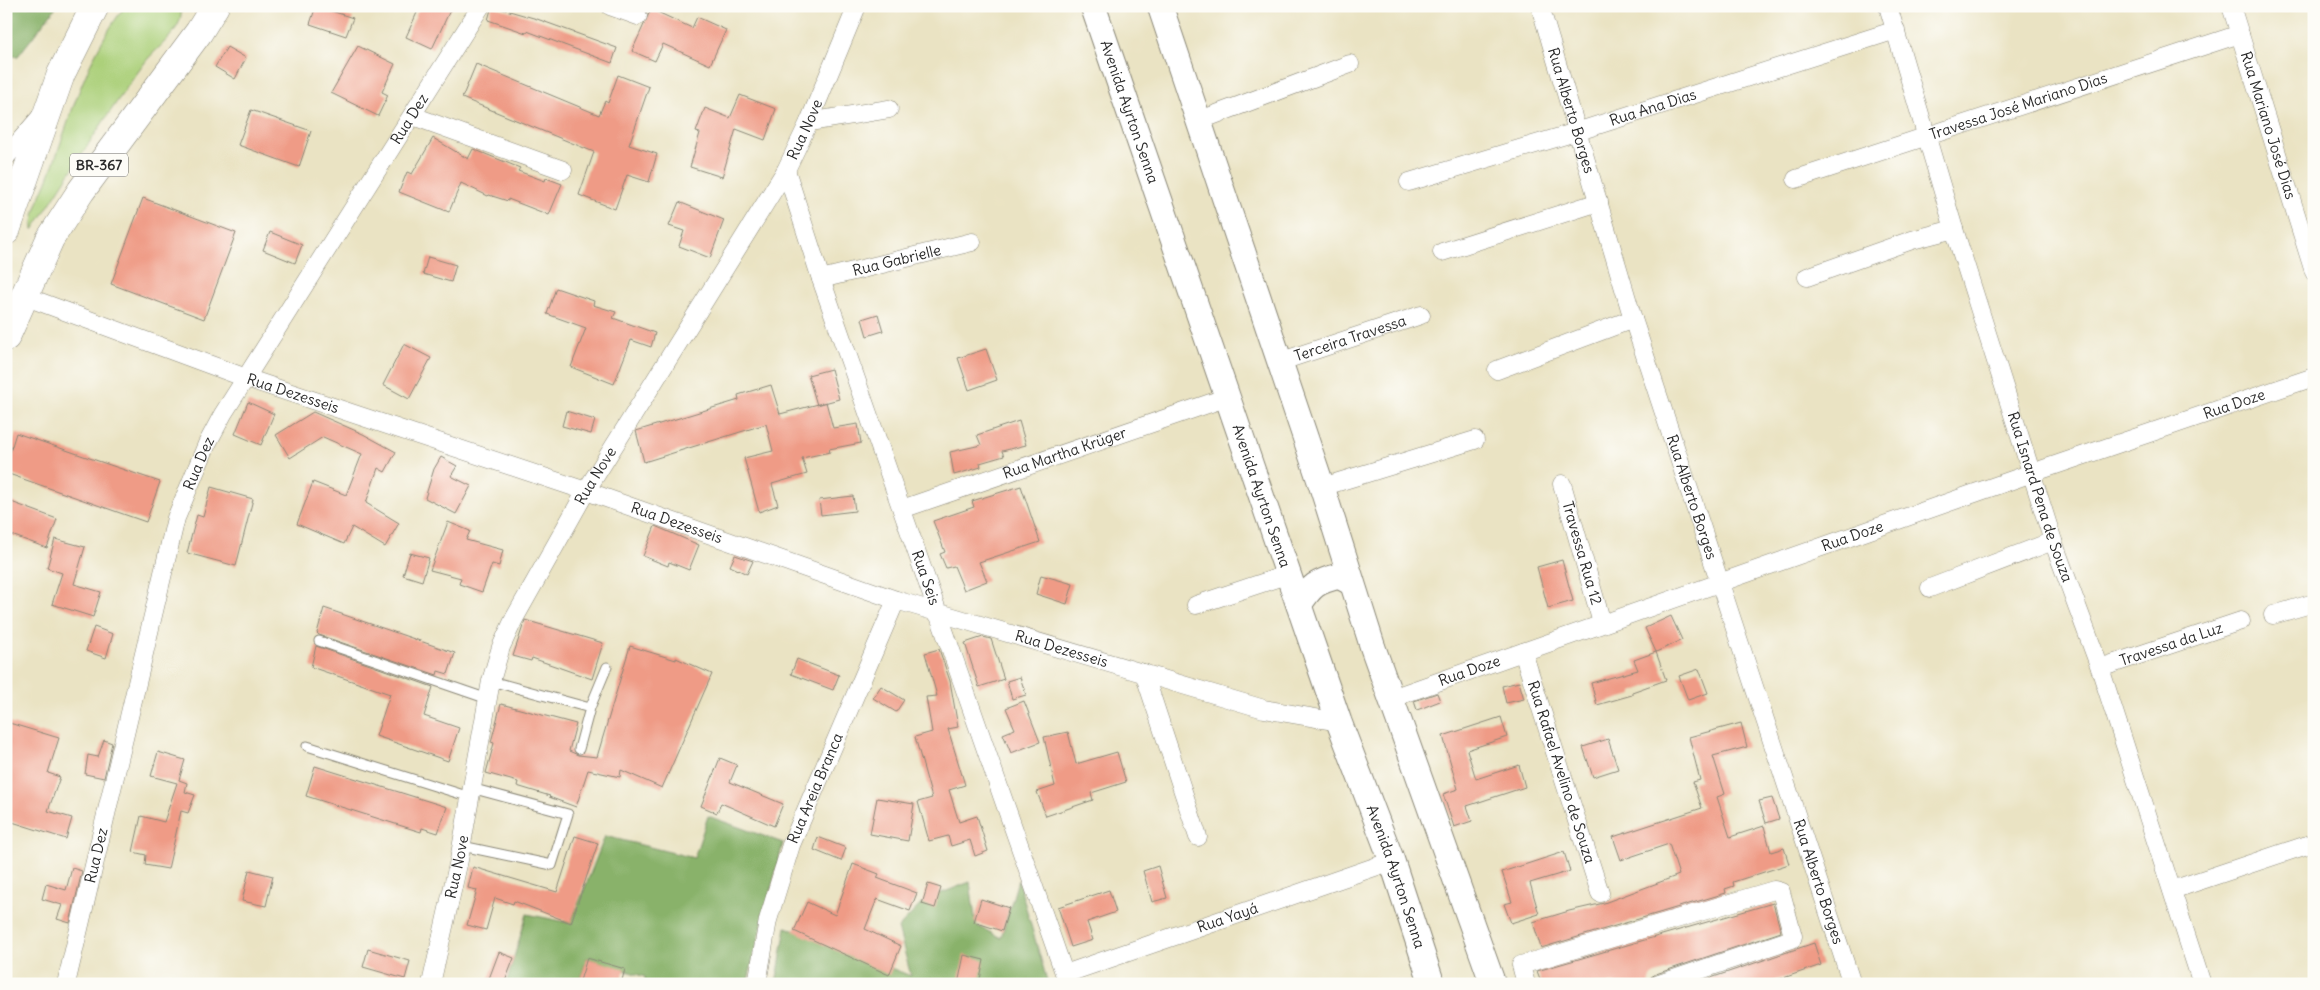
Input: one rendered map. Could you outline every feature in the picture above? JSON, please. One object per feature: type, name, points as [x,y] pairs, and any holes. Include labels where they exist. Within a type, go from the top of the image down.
[{"type":"main road","points":[[6,232],[62,74],[96,6]]},
{"type":"main road","name":"BR-367","points":[[6,337],[50,239],[200,19],[215,6]]},
{"type":"street","name":"Rua Dez","points":[[66,984],[176,518],[206,444],[481,6]]},
{"type":"street","points":[[610,6],[638,16]]},
{"type":"street","name":"Avenida Ayrton Senna","points":[[1093,6],[1339,722],[1392,861],[1433,983]]},
{"type":"street","points":[[1160,6],[1485,977]]},
{"type":"street","name":"Rua Alberto Borges","points":[[1540,6],[1633,319],[1852,984]]},
{"type":"street","name":"Rua Isnard Pena de Souza","points":[[1888,6],[1954,229],[2053,541],[2100,668],[2202,984]]},
{"type":"street","name":"Rua Mariano José Dias","points":[[2231,6],[2314,272]]},
{"type":"street","name":"Rua Nove","points":[[431,984],[462,846],[491,680],[514,619],[586,490],[786,170],[809,122],[851,8]]},
{"type":"street","name":"Rua Ana Dias","points":[[1408,182],[1576,132],[1896,30]]},
{"type":"street","name":"Travessa José Mariano Dias","points":[[1796,179],[2240,34]]},
{"type":"street","points":[[1198,122],[1350,64]]},
{"type":"street","points":[[6,157],[50,105]]},
{"type":"street","points":[[809,122],[889,109]]},
{"type":"street","points":[[413,116],[563,170]]},
{"type":"street","name":"Rua Seis","points":[[786,170],[821,279],[1066,979]]},
{"type":"street","points":[[1442,252],[1599,202]]},
{"type":"street","points":[[1807,277],[1912,240],[1954,229]]},
{"type":"street","name":"Rua Gabrielle","points":[[821,279],[972,242]]},
{"type":"street","name":"Rua Dezesseis","points":[[24,296],[246,378],[586,490],[896,600],[1264,710],[1339,722]]},
{"type":"street","name":"Terceira Travessa","points":[[1279,362],[1421,315]]},
{"type":"street","points":[[1497,370],[1633,319]]},
{"type":"street","name":"Rua Doze","points":[[1392,698],[2032,473],[2314,377]]},
{"type":"street","name":"Rua Martha Krüger","points":[[902,509],[1228,397]]},
{"type":"street","points":[[1322,488],[1475,440]]},
{"type":"street","name":"Travessa Rua 12","points":[[1562,484],[1602,623]]},
{"type":"street","points":[[1930,588],[2053,541]]},
{"type":"street","points":[[1196,604],[1289,574]]},
{"type":"street","points":[[1299,605],[1310,589],[1318,582],[1339,576],[1352,583]]},
{"type":"street","name":"Rua Areia Branca","points":[[757,984],[768,920],[791,845],[896,600]]},
{"type":"street","points":[[2273,616],[2314,603]]},
{"type":"street","name":"Travessa da Luz","points":[[2100,668],[2242,621]]},
{"type":"street","name":"Rua Rafael Avelino de Souza","points":[[1523,652],[1600,893]]},
{"type":"street","points":[[1144,673],[1198,837]]},
{"type":"street","points":[[2172,890],[2313,843]]},
{"type":"street","name":"Rua Yayá","points":[[1066,979],[1392,861]]},
{"type":"street","points":[[1526,984],[1521,965],[1774,890],[1781,892],[1793,936],[1792,939],[1659,984]]},
{"type":"lane","points":[[319,641],[488,699]]},
{"type":"lane","points":[[579,749],[590,708],[606,667]]},
{"type":"lane","points":[[491,680],[590,708]]},
{"type":"lane","points":[[307,746],[471,792],[568,814],[552,865],[462,846]]},
{"type":"green space","points":[[6,6],[57,6],[18,56],[6,57]]},
{"type":"green space","points":[[125,6],[180,6],[181,14],[175,29],[146,61],[131,82],[33,230],[36,209],[80,88],[99,47]]},
{"type":"green space","points":[[708,816],[783,843],[747,984],[645,984],[645,977],[587,958],[579,984],[506,984],[527,914],[571,923],[605,836],[694,858]]},
{"type":"green space","points":[[1018,880],[1048,984],[776,984],[786,927],[911,976],[898,928],[926,899],[970,882],[976,925],[1001,938]]},
{"type":"building","points":[[316,6],[353,18],[346,36],[310,24]]},
{"type":"building","points":[[420,6],[452,6],[432,49],[406,37]]},
{"type":"building","points":[[492,6],[537,19],[617,48],[612,63],[527,31],[526,33],[488,20]]},
{"type":"building","points":[[651,9],[692,28],[697,17],[726,30],[710,65],[663,44],[655,61],[632,51]]},
{"type":"building","points":[[358,46],[395,64],[382,92],[388,95],[378,116],[331,93]]},
{"type":"building","points":[[227,47],[246,58],[235,79],[215,67]]},
{"type":"building","points":[[476,64],[599,115],[605,101],[608,103],[618,75],[649,87],[629,145],[657,154],[649,182],[627,175],[615,209],[579,195],[594,152],[462,98]]},
{"type":"building","points":[[740,95],[776,109],[765,140],[736,129],[722,177],[690,167],[700,133],[696,132],[705,108],[730,118]]},
{"type":"building","points":[[251,110],[311,131],[299,167],[238,145]]},
{"type":"building","points":[[433,138],[468,159],[473,149],[520,168],[518,171],[545,181],[546,178],[562,184],[549,215],[508,199],[508,201],[488,196],[461,183],[449,212],[399,192],[407,172],[412,174]]},
{"type":"building","points":[[143,198],[236,233],[204,319],[111,284]]},
{"type":"building","points":[[679,202],[724,220],[710,258],[679,246],[684,231],[669,226]]},
{"type":"building","points":[[270,232],[302,245],[295,263],[263,250]]},
{"type":"building","points":[[428,257],[456,265],[451,282],[423,274]]},
{"type":"building","points":[[556,288],[594,301],[593,305],[616,312],[613,318],[655,333],[651,347],[631,340],[614,384],[571,367],[586,328],[547,314]]},
{"type":"building","points":[[878,314],[883,331],[867,336],[862,319]]},
{"type":"building","points":[[404,344],[431,358],[409,399],[383,385]]},
{"type":"building","points":[[986,349],[997,380],[969,390],[958,358]]},
{"type":"building","points":[[831,369],[839,399],[817,405],[808,375]]},
{"type":"building","points":[[771,385],[780,414],[826,402],[833,428],[858,424],[861,443],[829,449],[830,452],[802,458],[807,474],[772,484],[778,505],[759,512],[744,458],[773,451],[766,424],[644,462],[636,431],[739,400],[738,395]]},
{"type":"building","points":[[248,402],[274,414],[261,445],[235,434]]},
{"type":"building","points":[[566,411],[595,420],[591,434],[562,426]]},
{"type":"building","points":[[313,412],[363,434],[396,452],[385,472],[378,468],[366,503],[399,523],[385,547],[352,527],[344,544],[297,524],[313,482],[346,495],[362,454],[323,437],[290,458],[276,435]]},
{"type":"building","points":[[1019,421],[1026,445],[1002,451],[1004,456],[980,463],[981,467],[954,475],[950,452],[981,445],[977,435]]},
{"type":"building","points":[[16,433],[160,482],[146,522],[6,473],[6,465]]},
{"type":"building","points":[[441,457],[457,466],[451,476],[471,486],[456,514],[425,498],[434,469]]},
{"type":"building","points":[[1021,486],[1040,542],[979,562],[987,581],[964,590],[954,566],[946,568],[940,554],[945,552],[933,521],[974,507],[972,501]]},
{"type":"building","points":[[211,487],[253,499],[236,566],[187,553],[197,515],[203,517]]},
{"type":"building","points":[[853,496],[855,511],[821,515],[819,500]]},
{"type":"building","points":[[6,500],[57,519],[47,548],[6,533]]},
{"type":"building","points":[[448,522],[470,531],[466,540],[503,550],[499,566],[492,564],[482,592],[459,584],[461,578],[430,570]]},
{"type":"building","points":[[655,526],[699,545],[689,570],[669,562],[668,566],[643,556]]},
{"type":"building","points":[[55,539],[85,547],[74,584],[101,592],[93,617],[52,604],[62,573],[47,568]]},
{"type":"building","points":[[410,553],[429,558],[422,581],[403,575]]},
{"type":"building","points":[[735,555],[753,561],[747,574],[730,566]]},
{"type":"building","points":[[1562,560],[1573,601],[1548,608],[1537,567]]},
{"type":"building","points":[[1041,575],[1073,584],[1067,604],[1036,594]]},
{"type":"building","points":[[324,608],[455,653],[448,674],[438,671],[437,675],[319,635],[317,633]]},
{"type":"building","points":[[1671,616],[1682,640],[1656,652],[1645,628]]},
{"type":"building","points":[[525,620],[603,643],[592,679],[532,658],[531,661],[513,656]]},
{"type":"building","points":[[94,627],[113,634],[106,658],[86,651]]},
{"type":"building","points":[[983,637],[991,639],[1004,679],[979,687],[965,643]]},
{"type":"building","points":[[316,646],[433,687],[424,716],[459,728],[448,761],[376,736],[390,694],[311,667]]},
{"type":"building","points":[[630,646],[676,660],[676,658],[712,674],[662,788],[621,770],[620,777],[588,770],[576,807],[550,796],[517,786],[518,782],[486,773],[494,743],[491,742],[501,704],[576,724],[569,751],[578,755],[597,757]]},
{"type":"building","points":[[939,649],[950,681],[958,727],[948,729],[965,785],[949,790],[959,822],[977,816],[988,851],[975,856],[970,840],[951,846],[948,836],[929,841],[918,802],[932,798],[915,737],[932,732],[926,697],[937,696],[925,653]]},
{"type":"building","points":[[1656,652],[1666,680],[1632,692],[1632,695],[1597,705],[1591,683],[1638,670],[1634,660]]},
{"type":"building","points":[[797,659],[839,675],[833,690],[791,674]]},
{"type":"building","points":[[1699,669],[1708,693],[1688,700],[1679,676]]},
{"type":"building","points":[[1020,677],[1026,695],[1012,699],[1007,681]]},
{"type":"building","points":[[1519,682],[1524,699],[1506,703],[1502,686]]},
{"type":"building","points":[[881,686],[904,700],[896,712],[873,698]]},
{"type":"building","points":[[1437,693],[1440,701],[1417,710],[1414,701]]},
{"type":"building","points":[[1024,701],[1040,742],[1011,753],[1003,734],[1015,729],[1006,708]]},
{"type":"building","points":[[1501,717],[1507,737],[1467,750],[1476,779],[1519,765],[1525,787],[1467,806],[1472,821],[1454,827],[1443,794],[1458,789],[1443,736]]},
{"type":"building","points":[[6,722],[59,738],[48,773],[60,777],[48,811],[72,818],[66,839],[6,820]]},
{"type":"building","points":[[1741,723],[1747,747],[1713,756],[1725,794],[1717,797],[1730,837],[1764,826],[1771,852],[1784,848],[1789,864],[1733,882],[1734,886],[1725,889],[1726,893],[1541,948],[1533,922],[1604,903],[1679,875],[1669,844],[1621,860],[1613,837],[1702,808],[1693,782],[1700,780],[1689,737]]},
{"type":"building","points":[[1068,732],[1076,764],[1117,752],[1126,782],[1091,793],[1093,800],[1046,816],[1037,792],[1055,786],[1044,737]]},
{"type":"building","points":[[1608,739],[1618,769],[1593,777],[1583,747]]},
{"type":"building","points":[[104,740],[112,743],[104,778],[85,774],[88,755],[98,757]]},
{"type":"building","points":[[158,752],[185,760],[179,780],[187,783],[185,792],[195,795],[188,813],[181,811],[168,869],[145,865],[146,855],[133,852],[141,816],[164,822],[177,783],[151,776]]},
{"type":"building","points":[[720,758],[737,765],[730,782],[783,804],[774,826],[721,803],[717,813],[701,806]]},
{"type":"building","points":[[315,766],[447,807],[438,833],[422,828],[421,832],[306,796]]},
{"type":"building","points":[[877,798],[914,804],[908,841],[870,834]]},
{"type":"building","points":[[1772,798],[1779,819],[1766,823],[1759,801]]},
{"type":"building","points":[[575,836],[598,843],[571,923],[514,901],[513,904],[495,898],[486,930],[467,925],[477,890],[468,888],[473,867],[557,892]]},
{"type":"building","points":[[818,837],[846,848],[841,861],[814,850]]},
{"type":"building","points":[[1564,852],[1570,871],[1530,883],[1539,914],[1511,923],[1504,904],[1512,902],[1502,872]]},
{"type":"building","points":[[853,864],[879,874],[877,878],[917,893],[910,911],[877,899],[865,929],[901,946],[889,975],[794,931],[807,902],[835,915]]},
{"type":"building","points":[[1158,866],[1167,898],[1152,902],[1143,871]]},
{"type":"building","points":[[72,868],[82,871],[70,923],[57,919],[62,905],[42,899],[46,884],[66,890]]},
{"type":"building","points":[[249,870],[273,876],[266,906],[242,901]]},
{"type":"building","points":[[928,884],[941,888],[935,908],[922,904]]},
{"type":"building","points":[[1109,890],[1116,912],[1087,922],[1093,940],[1071,947],[1058,907]]},
{"type":"building","points":[[981,899],[1009,908],[1002,931],[974,922]]},
{"type":"building","points":[[1773,903],[1781,932],[1656,974],[1651,977],[1649,984],[1542,984],[1537,971]]},
{"type":"building","points":[[1814,943],[1821,965],[1766,984],[1693,984]]},
{"type":"building","points":[[368,949],[410,961],[405,979],[363,967]]},
{"type":"building","points":[[499,952],[514,958],[504,984],[487,984]]},
{"type":"building","points":[[964,955],[984,960],[979,984],[958,984]]},
{"type":"building","points":[[587,958],[625,969],[621,984],[579,984]]}]
